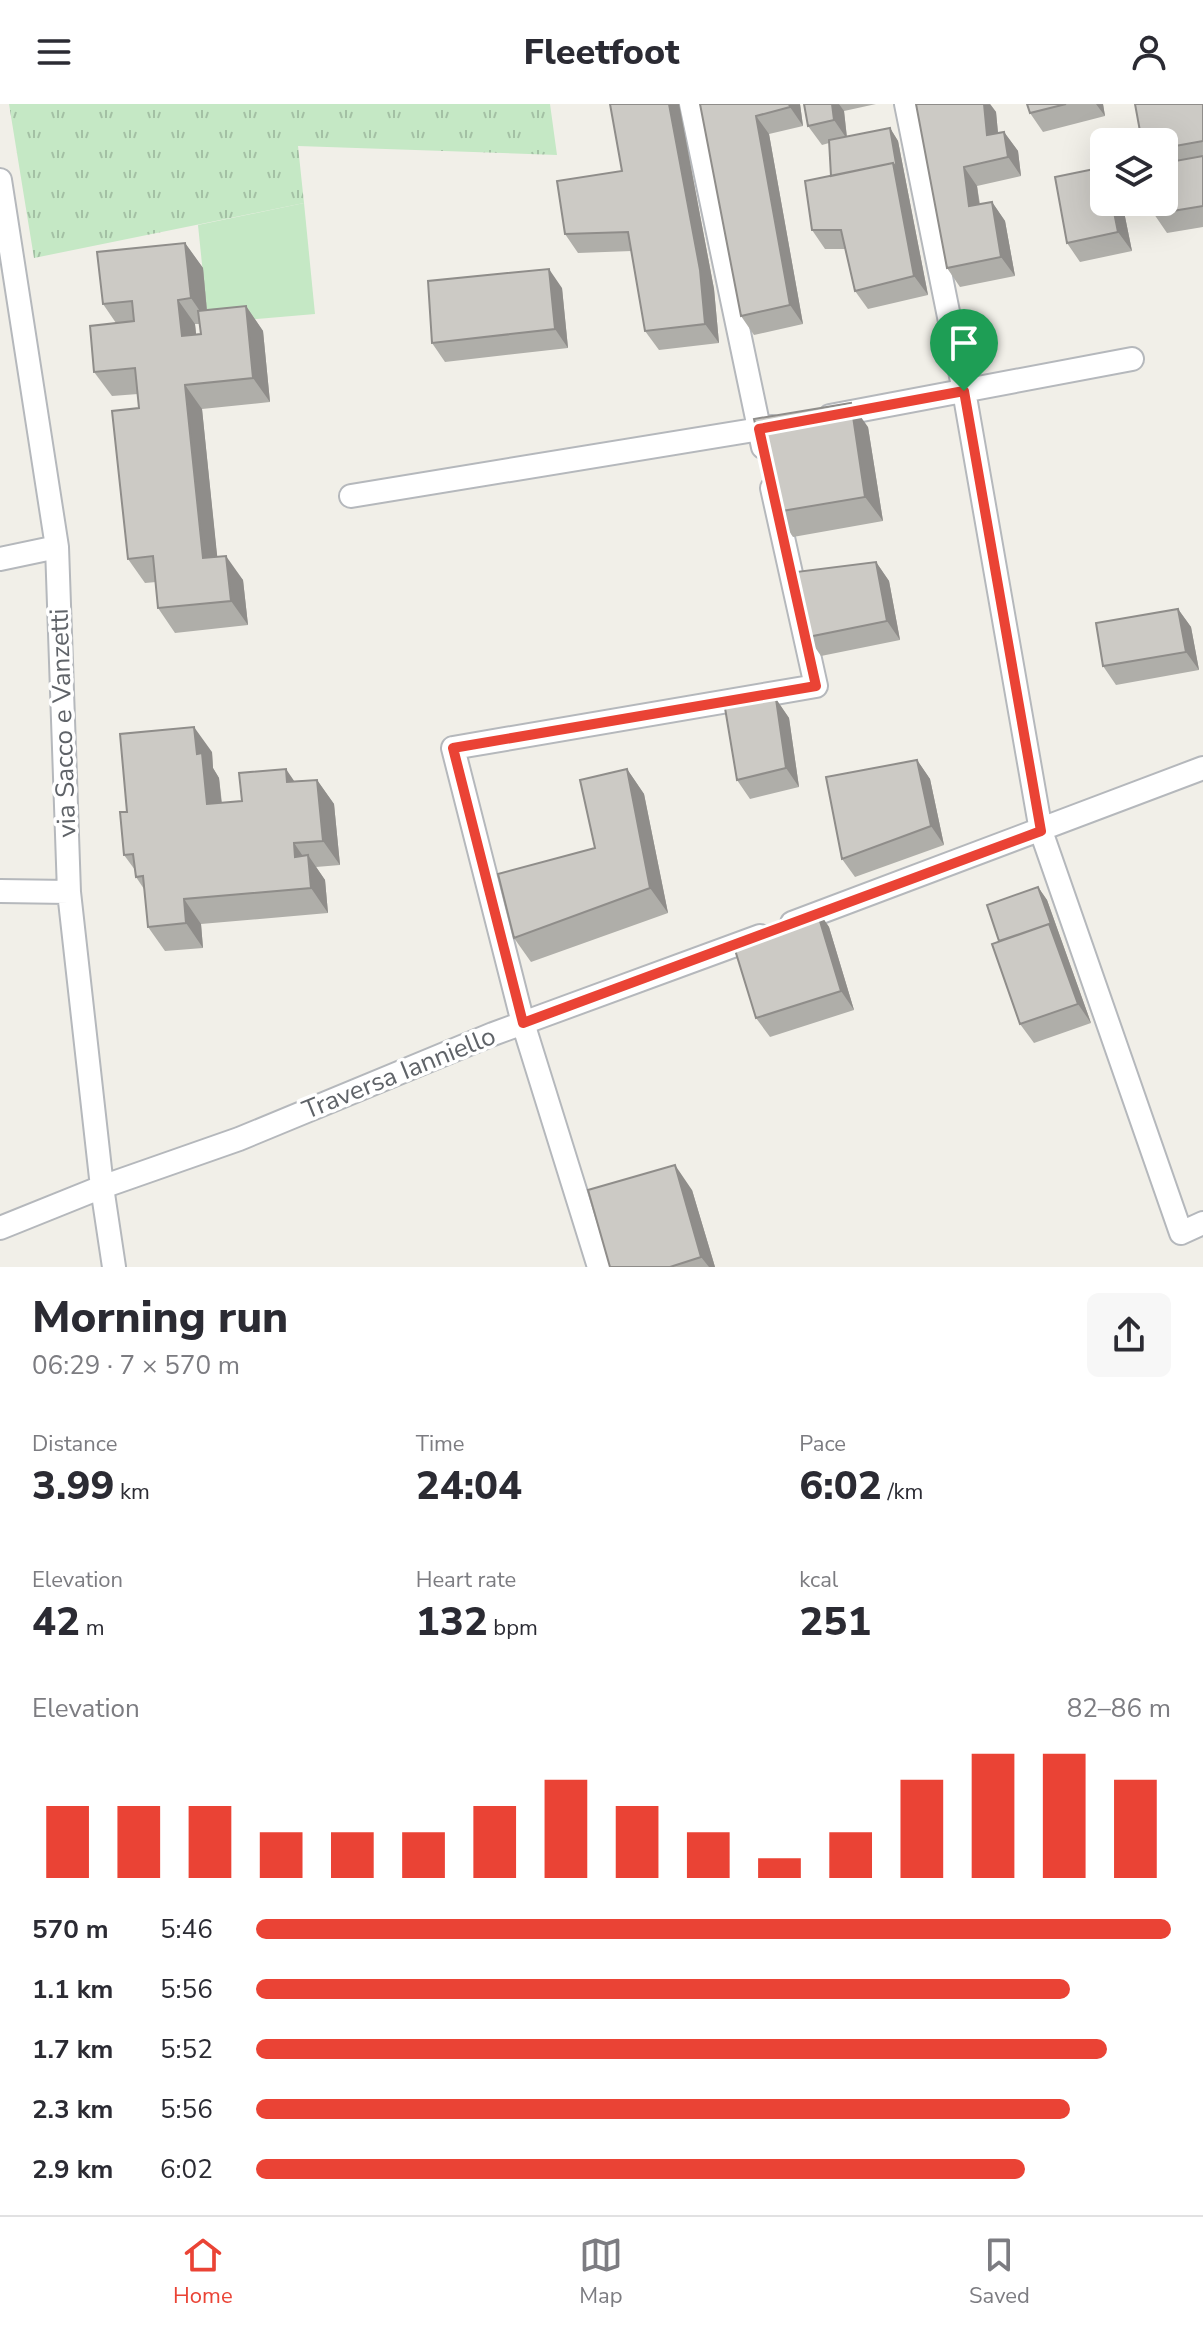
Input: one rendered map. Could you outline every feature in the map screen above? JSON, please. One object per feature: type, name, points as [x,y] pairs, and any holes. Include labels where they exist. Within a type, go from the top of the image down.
[{"type":"street","points":[[599,1267],[523,1023],[453,748],[816,686],[691,104]]},
{"type":"street","points":[[906,104],[964,391],[1041,831],[1181,1233],[1203,1223]]},
{"type":"street","name":"via Sacco e Vanzetti","points":[[1,193],[57,547],[69,892],[114,1267]]},
{"type":"street","points":[[351,496],[795,423],[1132,359]]},
{"type":"street","points":[[0,559],[57,547]]},
{"type":"street","name":"Traversa Ianniello","points":[[0,1228],[102,1187],[239,1139],[523,1023],[1203,768]]},
{"type":"street","points":[[0,891],[69,892]]},
{"type":"green space","points":[[9,104],[550,104],[557,155],[298,146],[304,203],[34,258]]},
{"type":"green space","points":[[304,203],[315,314],[208,323],[198,225]]},
{"type":"building","points":[[610,104],[669,104],[700,270],[705,324],[645,331],[628,232],[565,234],[557,181],[622,171]]},
{"type":"building","points":[[700,104],[789,104],[790,107],[756,116],[790,305],[741,316]]},
{"type":"building","points":[[804,104],[832,104],[834,120],[808,126]]},
{"type":"building","points":[[916,104],[984,104],[987,135],[1004,132],[1008,157],[964,167],[969,206],[992,202],[1001,257],[947,268]]},
{"type":"building","points":[[1027,104],[1066,104],[1030,113]]},
{"type":"building","points":[[1135,104],[1203,104],[1203,141],[1178,145],[1178,128],[1139,128]]},
{"type":"building","points":[[890,128],[897,169],[893,163],[831,176],[829,140]]},
{"type":"building","points":[[1203,156],[1203,206],[1178,210],[1178,160]]},
{"type":"building","points":[[893,163],[914,276],[855,291],[841,230],[812,230],[805,181]]},
{"type":"building","points":[[1090,170],[1090,216],[1115,216],[1118,232],[1067,243],[1055,177]]},
{"type":"building","points":[[185,243],[191,298],[178,300],[182,336],[201,334],[198,311],[246,306],[253,378],[185,385],[203,558],[226,556],[231,601],[158,608],[153,556],[128,559],[112,411],[139,408],[135,368],[94,372],[90,326],[134,321],[132,301],[103,304],[97,252]]},
{"type":"building","points":[[549,269],[555,329],[432,343],[428,281]]},
{"type":"building","points":[[851,403],[865,497],[776,512],[754,419]]},
{"type":"building","points":[[876,562],[887,621],[808,637],[796,572]]},
{"type":"building","points":[[1178,609],[1186,652],[1103,666],[1096,623]]},
{"type":"building","points":[[776,699],[786,768],[737,780],[725,708]]},
{"type":"building","points":[[194,727],[197,754],[202,753],[207,804],[242,801],[239,773],[286,769],[287,782],[317,780],[323,841],[294,843],[295,857],[308,855],[311,888],[184,899],[186,923],[148,927],[143,876],[136,877],[133,854],[124,855],[120,812],[127,812],[120,734]]},
{"type":"building","points":[[917,760],[931,826],[842,859],[826,777]]},
{"type":"building","points":[[627,769],[650,888],[514,938],[498,874],[595,848],[580,780]]},
{"type":"building","points":[[1038,887],[1053,930],[1049,924],[999,941],[987,905]]},
{"type":"building","points":[[816,908],[841,991],[756,1018],[732,940]]},
{"type":"building","points":[[1049,924],[1078,1004],[1020,1024],[992,944]]},
{"type":"building","points":[[675,1165],[701,1257],[670,1267],[610,1267],[588,1190]]},
{"type":"route","points":[[964,391],[1041,831],[523,1023],[453,748],[816,686],[759,429],[964,391]]}]
